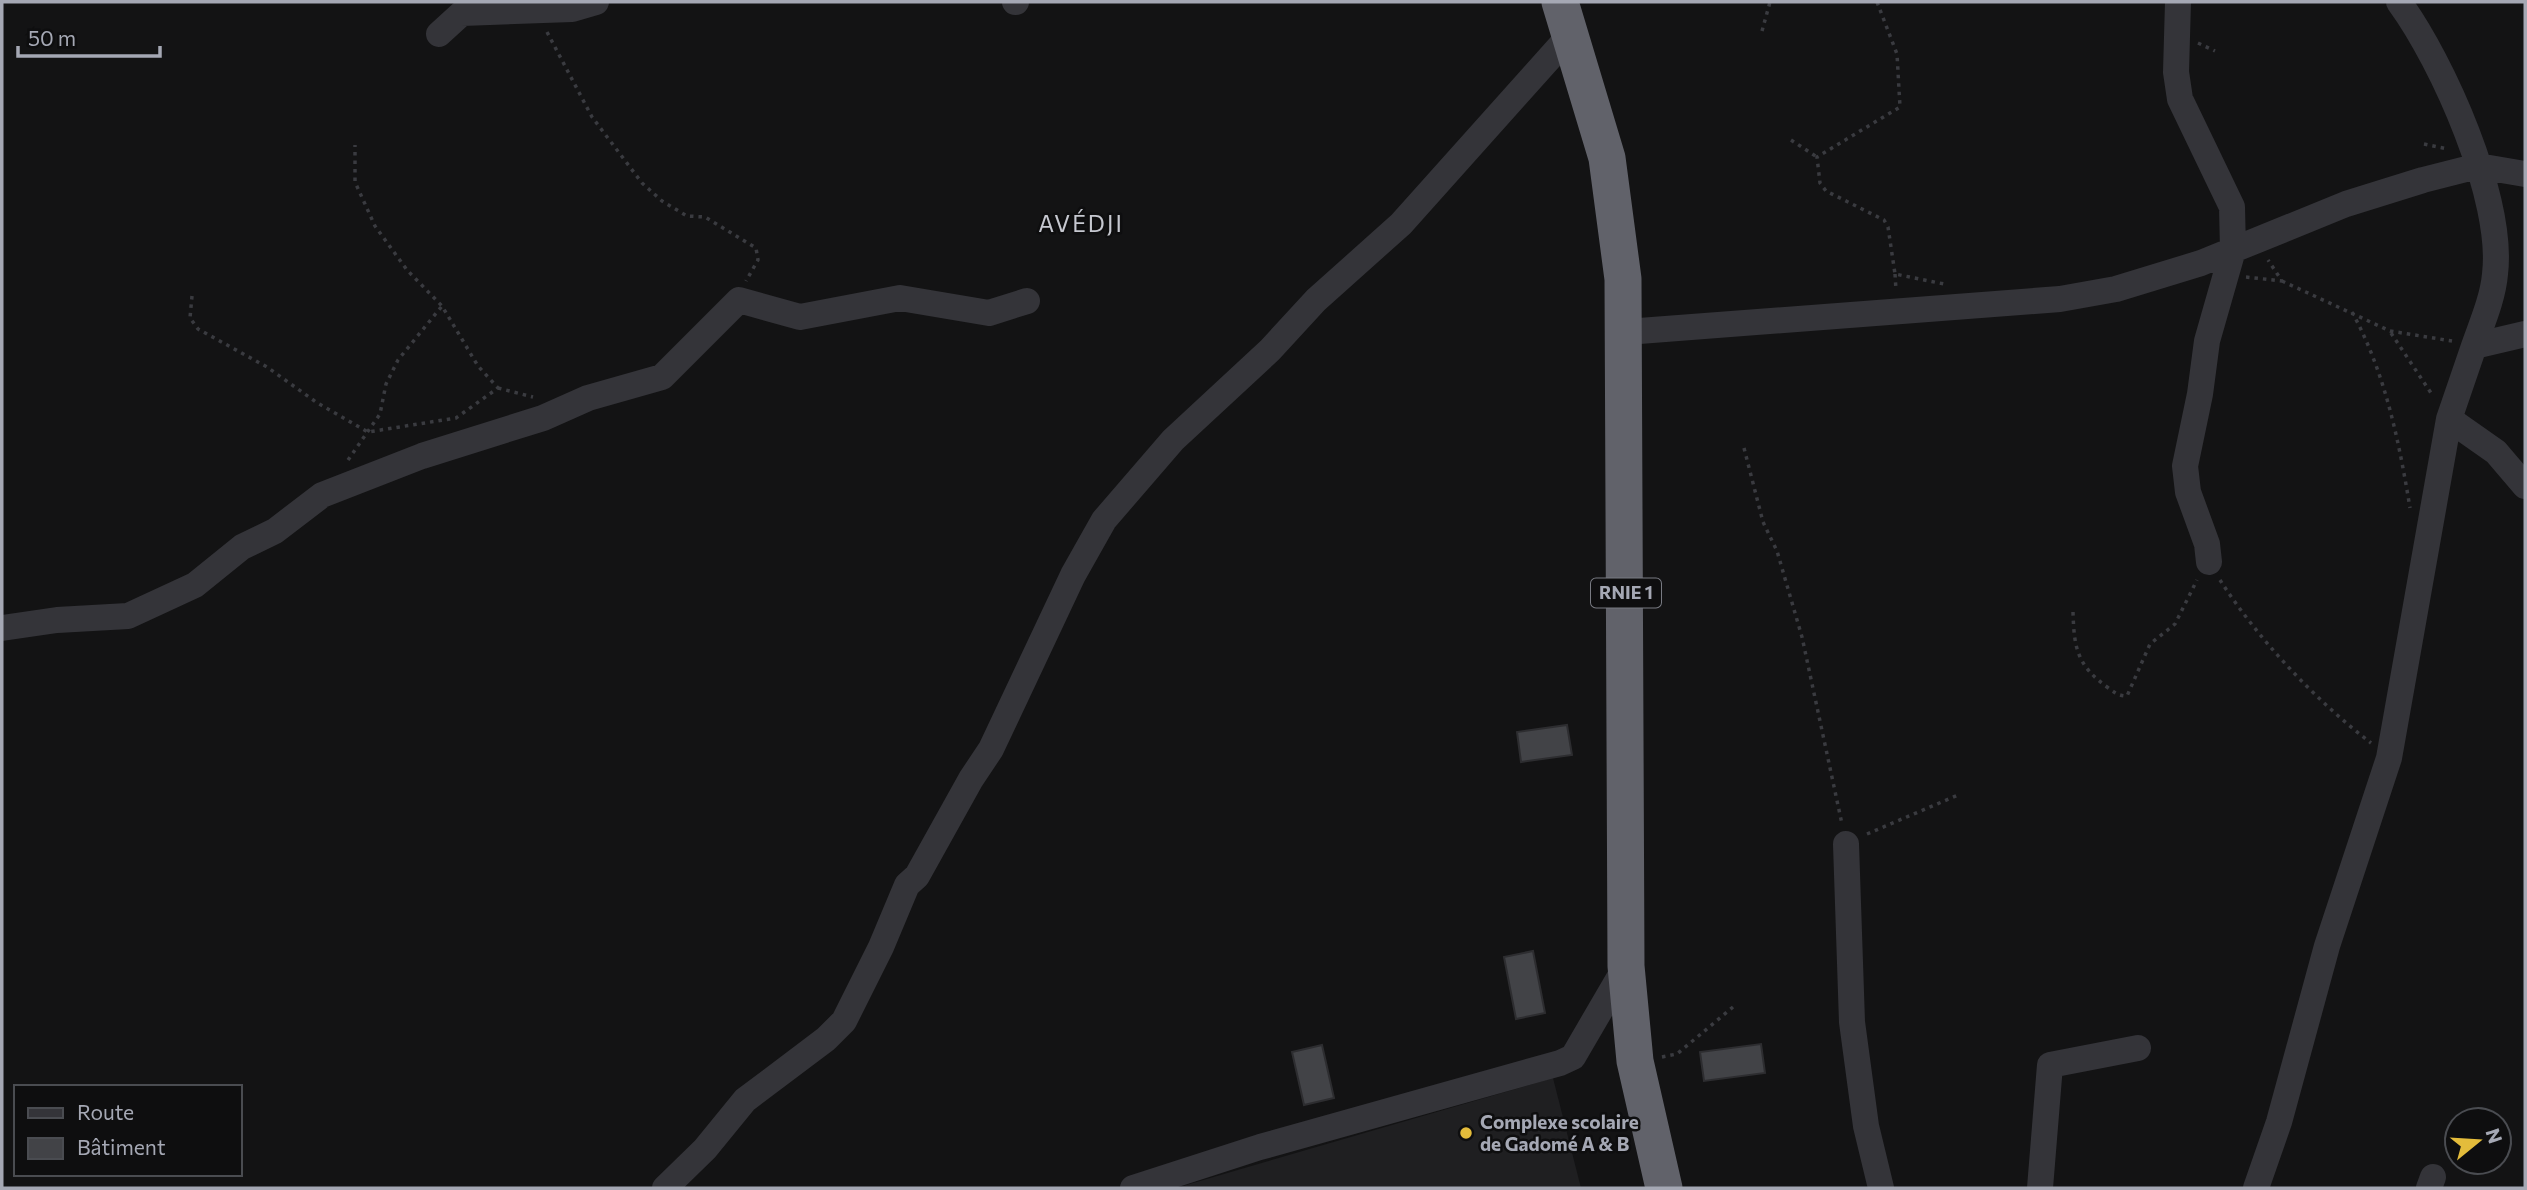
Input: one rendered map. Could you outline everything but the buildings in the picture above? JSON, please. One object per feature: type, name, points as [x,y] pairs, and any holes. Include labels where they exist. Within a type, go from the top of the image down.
[{"type":"highway","name":"RNIE 1","points":[[1565,18],[1607,158],[1623,279],[1626,332],[1626,967],[1635,1061],[1664,1188]]},
{"type":"street","points":[[439,34],[461,13],[572,9],[596,2]]},
{"type":"street","points":[[2178,2],[2176,72],[2180,99],[2232,207],[2238,255],[2207,341],[2200,394],[2185,466],[2188,492],[2207,544],[2209,562]]},
{"type":"street","points":[[2256,1188],[2279,1122],[2328,946],[2389,758],[2449,419],[2496,272],[2494,223],[2478,166],[2434,60],[2399,2]]},
{"type":"street","points":[[682,1184],[745,1100],[827,1039],[844,1021],[881,947],[907,885],[920,871],[971,779],[991,749],[1073,575],[1104,520],[1185,428],[1270,350],[1315,300],[1401,224],[1565,18]]},
{"type":"street","points":[[1626,332],[2060,299],[2143,282],[2238,255],[2279,229],[2392,189],[2478,166],[2525,174]]},
{"type":"street","points":[[2232,207],[2279,229]]},
{"type":"street","points":[[2,628],[57,620],[128,616],[195,586],[242,547],[275,531],[322,495],[422,456],[668,374],[739,300],[800,317],[900,298],[989,313],[1027,301]]},
{"type":"street","points":[[2474,346],[2525,334]]},
{"type":"street","points":[[2449,419],[2490,447],[2525,486]]},
{"type":"street","points":[[1846,844],[1852,1022],[1866,1126],[1881,1188]]},
{"type":"street","points":[[1133,1188],[1260,1147],[1560,1063],[1573,1057],[1626,967]]},
{"type":"street","points":[[2040,1188],[2050,1065],[2138,1048]]},
{"type":"path","points":[[1762,31],[1770,2]]},
{"type":"path","points":[[1817,157],[1900,107],[1897,54],[1877,2]]},
{"type":"path","points":[[534,9],[592,117],[642,183],[662,201],[688,216],[705,217],[756,248],[758,260],[739,300]]},
{"type":"path","points":[[1791,140],[1817,157]]},
{"type":"path","points":[[192,296],[190,318],[198,329],[267,367],[316,402],[369,432],[456,418],[498,387],[478,366],[442,306],[407,270],[360,199],[355,182],[355,145]]},
{"type":"path","points":[[1817,157],[1820,183],[1826,191],[1884,220],[1888,227],[1895,274],[1948,285]]},
{"type":"path","points":[[2238,255],[2283,281],[2390,331],[2474,346]]},
{"type":"path","points":[[2238,255],[2283,281]]},
{"type":"path","points":[[369,432],[380,414],[386,384],[398,360],[442,306]]},
{"type":"path","points":[[2352,312],[2365,335],[2394,426],[2410,510]]},
{"type":"path","points":[[2390,331],[2449,419]]},
{"type":"path","points":[[1744,448],[1763,522],[1777,551],[1802,637],[1846,844],[1958,795]]},
{"type":"path","points":[[2073,612],[2074,644],[2087,672],[2120,696],[2127,696],[2150,644],[2175,624],[2189,592],[2209,562],[2258,632],[2345,723],[2389,758]]},
{"type":"path","points":[[1668,1056],[1677,1054],[1733,1007]]},
{"type":"shaded area","name":"Complexe scolaire de Gadomé A & B","points":[[1553,1078],[1581,1188],[1176,1188]]},
{"type":"place","name":"Complexe scolaire de Gadomé A & B","points":[[1466,1133]]},
{"type":"district","name":"AVÉDJI","points":[[1081,224]]}]
